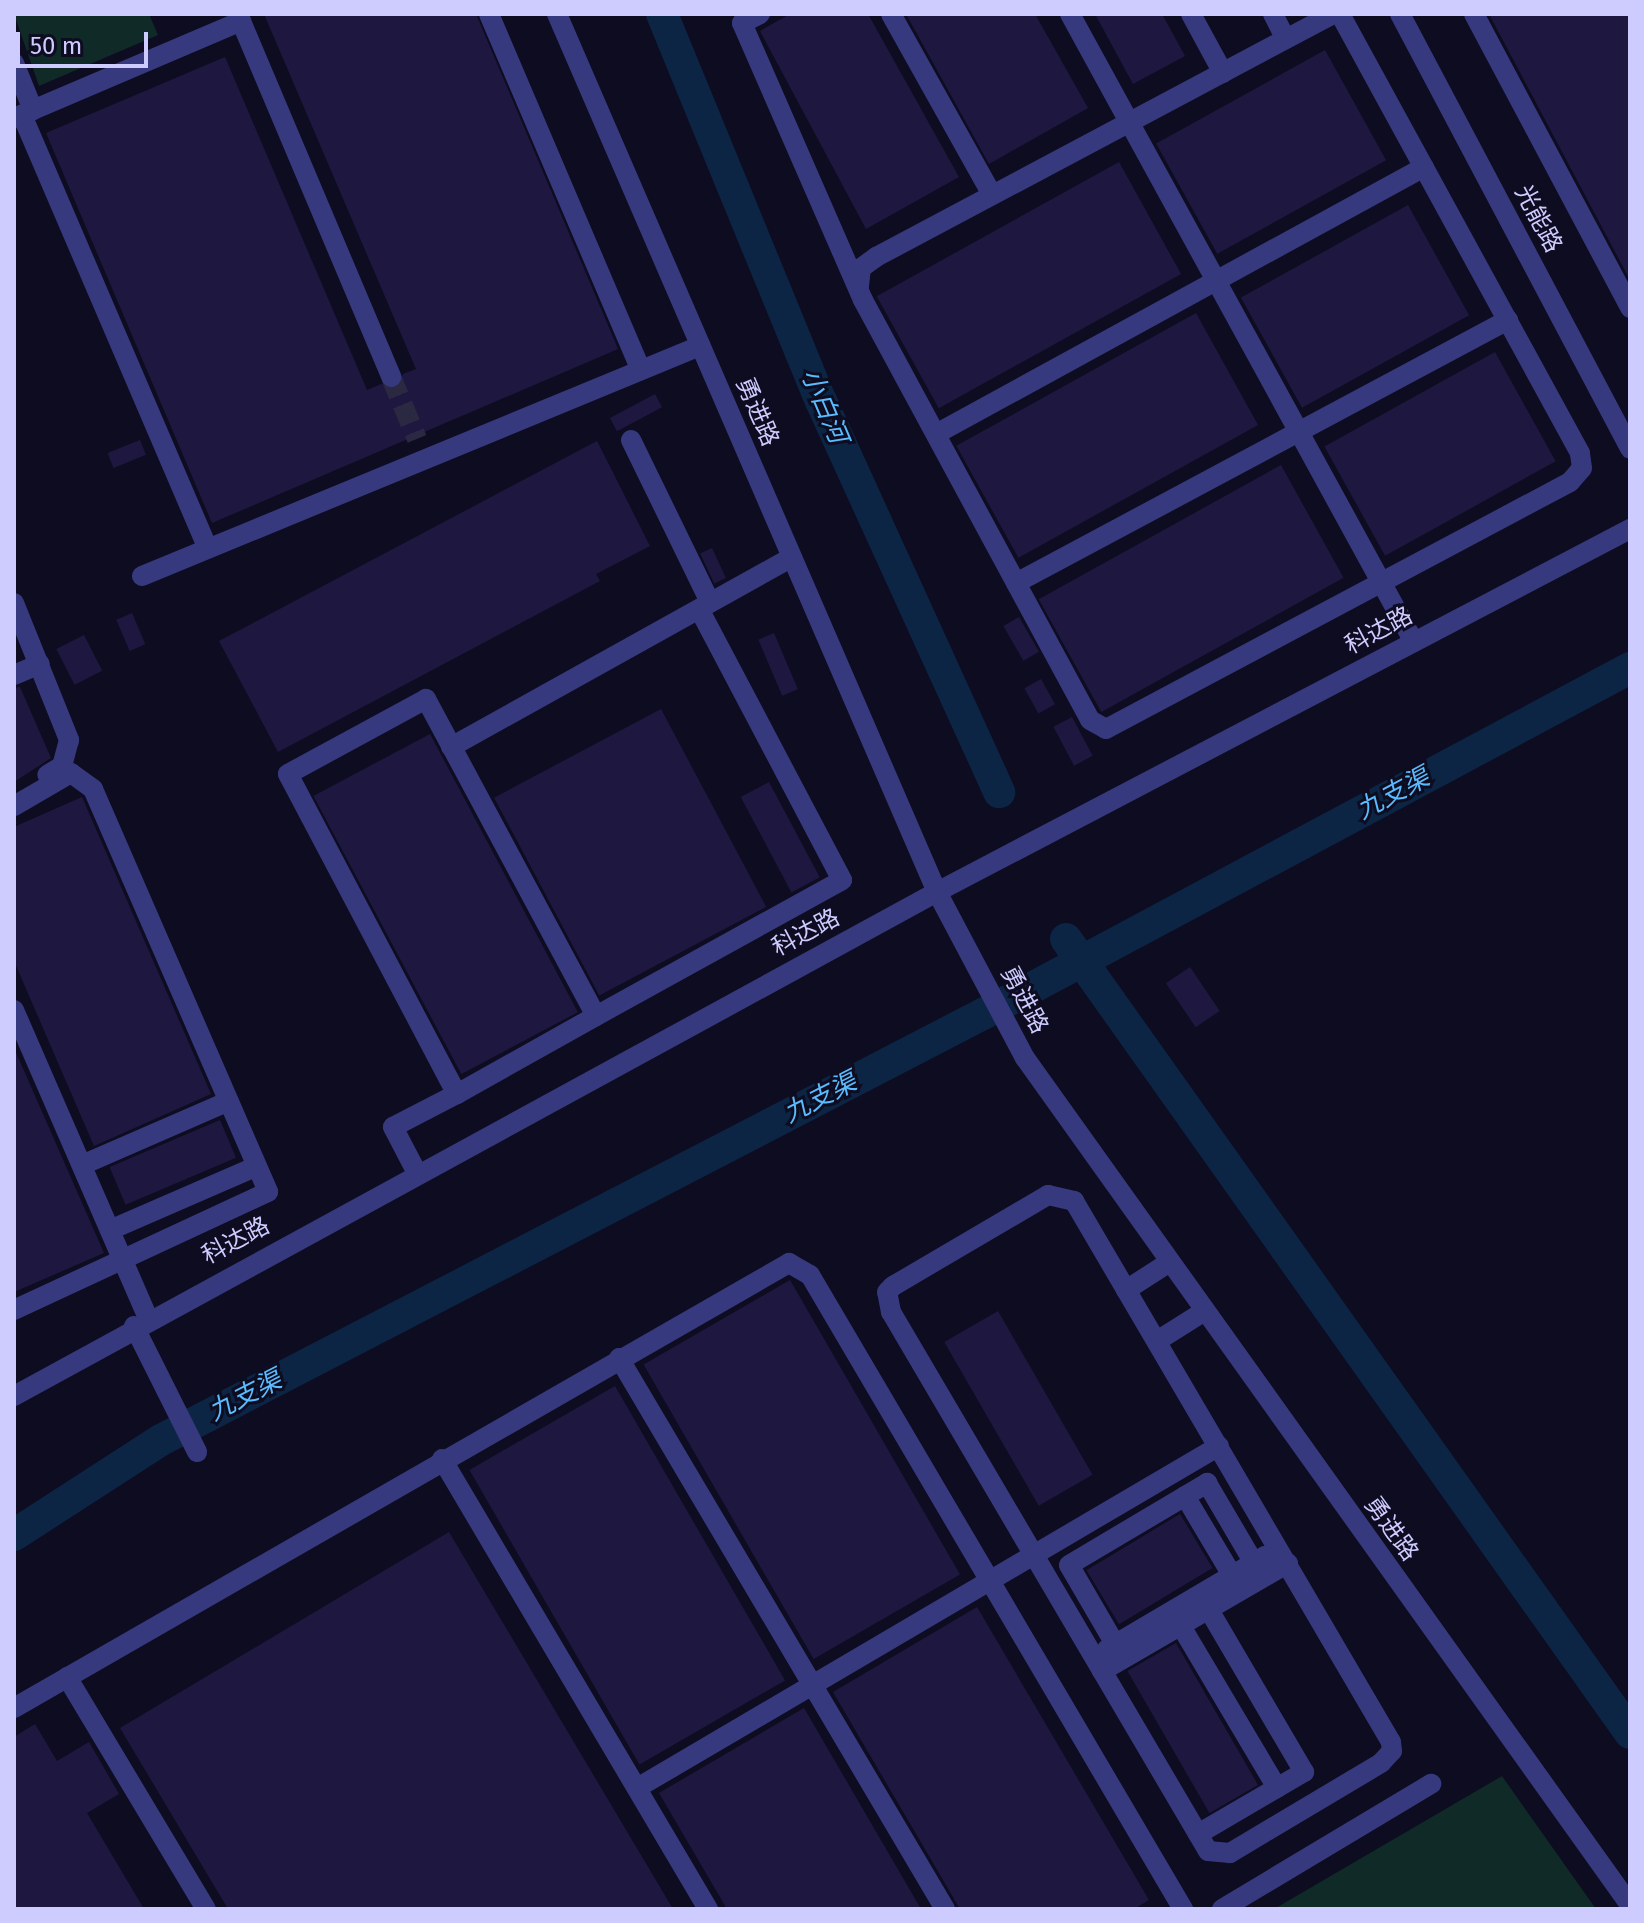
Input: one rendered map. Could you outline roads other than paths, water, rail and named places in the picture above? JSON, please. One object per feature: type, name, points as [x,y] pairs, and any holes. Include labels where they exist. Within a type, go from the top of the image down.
[{"type":"street","points":[[489,14],[641,370]]},
{"type":"street","name":"勇进路","points":[[557,14],[937,892],[1025,1058],[1168,1263],[1630,1905]]},
{"type":"street","points":[[760,14],[742,23],[859,286],[1090,720],[1106,729],[1570,482],[1582,468],[1580,453],[1340,14]]},
{"type":"street","points":[[891,14],[992,195]]},
{"type":"street","points":[[1070,14],[1414,642]]},
{"type":"street","points":[[1191,14],[1223,73]]},
{"type":"street","points":[[1273,14],[1286,39]]},
{"type":"street","points":[[859,286],[861,268],[876,257],[1333,14]]},
{"type":"street","name":"光能路","points":[[1400,14],[1630,449]]},
{"type":"street","points":[[1474,14],[1630,308]]},
{"type":"street","points":[[23,114],[240,18],[391,377]]},
{"type":"street","points":[[14,63],[23,114],[208,548]]},
{"type":"street","points":[[936,434],[1424,167]]},
{"type":"street","points":[[1016,583],[1508,320]]},
{"type":"street","points":[[142,576],[700,346]]},
{"type":"street","points":[[417,439],[425,459]]},
{"type":"street","points":[[417,1173],[393,1127],[842,880],[705,606],[631,440]]},
{"type":"street","name":"科达路","points":[[14,1396],[141,1322],[937,892],[1630,529]]},
{"type":"street","points":[[451,747],[792,557]]},
{"type":"street","points":[[14,603],[40,664],[70,750],[62,766],[14,790]]},
{"type":"street","points":[[14,675],[40,664]]},
{"type":"street","points":[[457,1094],[288,774],[426,699],[596,1016]]},
{"type":"street","points":[[14,806],[71,773],[93,789],[268,1192],[14,1310]]},
{"type":"street","points":[[14,1010],[123,1261],[155,1368],[197,1452]]},
{"type":"street","points":[[82,1165],[229,1101]]},
{"type":"street","points":[[110,1230],[257,1166]]},
{"type":"street","points":[[1058,1194],[1074,1201],[1126,1290],[1386,1730],[1392,1751],[1230,1853],[1208,1851],[891,1312],[887,1292],[1058,1194]]},
{"type":"street","points":[[1126,1290],[1168,1263]]},
{"type":"street","points":[[14,1708],[776,1268],[801,1266],[1183,1909]]},
{"type":"street","points":[[1157,1341],[1203,1312]]},
{"type":"street","points":[[619,1358],[945,1909]]},
{"type":"street","points":[[637,1788],[1219,1446]]},
{"type":"street","points":[[442,1459],[708,1909]]},
{"type":"street","points":[[1115,1644],[1069,1565],[1207,1483],[1254,1563]]},
{"type":"street","points":[[1185,1496],[1232,1575]]},
{"type":"street","points":[[1122,1503],[1136,1525]]},
{"type":"street","points":[[1098,1664],[1283,1555]]},
{"type":"street","points":[[1204,1602],[1232,1575],[1254,1563],[1283,1555]]},
{"type":"street","points":[[1198,1834],[1304,1772],[1204,1602]]},
{"type":"street","points":[[1098,1664],[1115,1644],[1176,1618]]},
{"type":"street","points":[[1176,1618],[1277,1788]]},
{"type":"street","points":[[1217,1686],[1245,1670]]},
{"type":"street","points":[[67,1677],[206,1909]]},
{"type":"street","points":[[1245,1734],[1273,1718]]},
{"type":"street","points":[[1222,1909],[1431,1784]]},
{"type":"waterway","name":"小白河","points":[[662,14],[821,401],[999,792]]},
{"type":"waterway","name":"九支渠","points":[[14,1535],[161,1440],[983,1014],[1630,668]]},
{"type":"waterway","points":[[1066,939],[1630,1733]]},
{"type":"tunnel","points":[[391,377],[417,439]]}]
